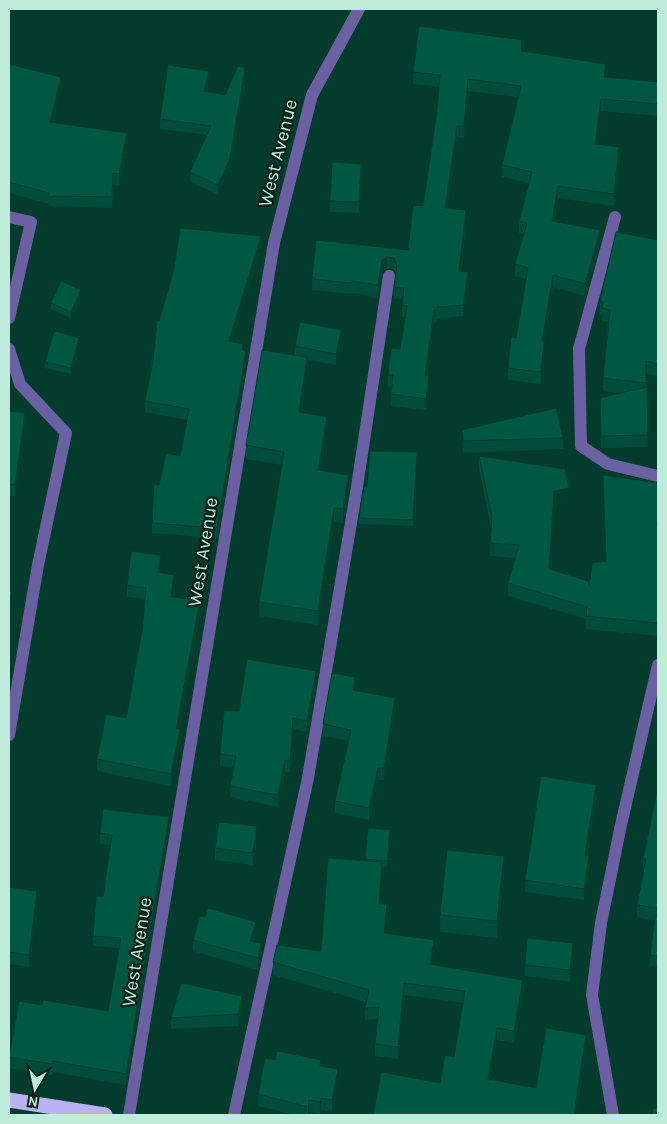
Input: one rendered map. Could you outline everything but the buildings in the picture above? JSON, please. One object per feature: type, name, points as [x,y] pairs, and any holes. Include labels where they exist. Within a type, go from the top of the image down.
[{"type":"highway","points":[[9,1100],[105,1115]]},
{"type":"street","name":"West Avenue","points":[[129,1115],[274,243],[312,95],[359,9]]},
{"type":"street","points":[[9,217],[31,222],[9,318]]},
{"type":"street","points":[[615,217],[579,349],[581,446],[608,464],[658,476]]},
{"type":"street","points":[[234,1115],[308,778],[356,493],[389,276]]},
{"type":"street","points":[[9,349],[20,384],[66,433],[38,566],[9,735]]},
{"type":"street","points":[[613,1115],[592,995],[601,923],[621,825],[658,665]]}]
